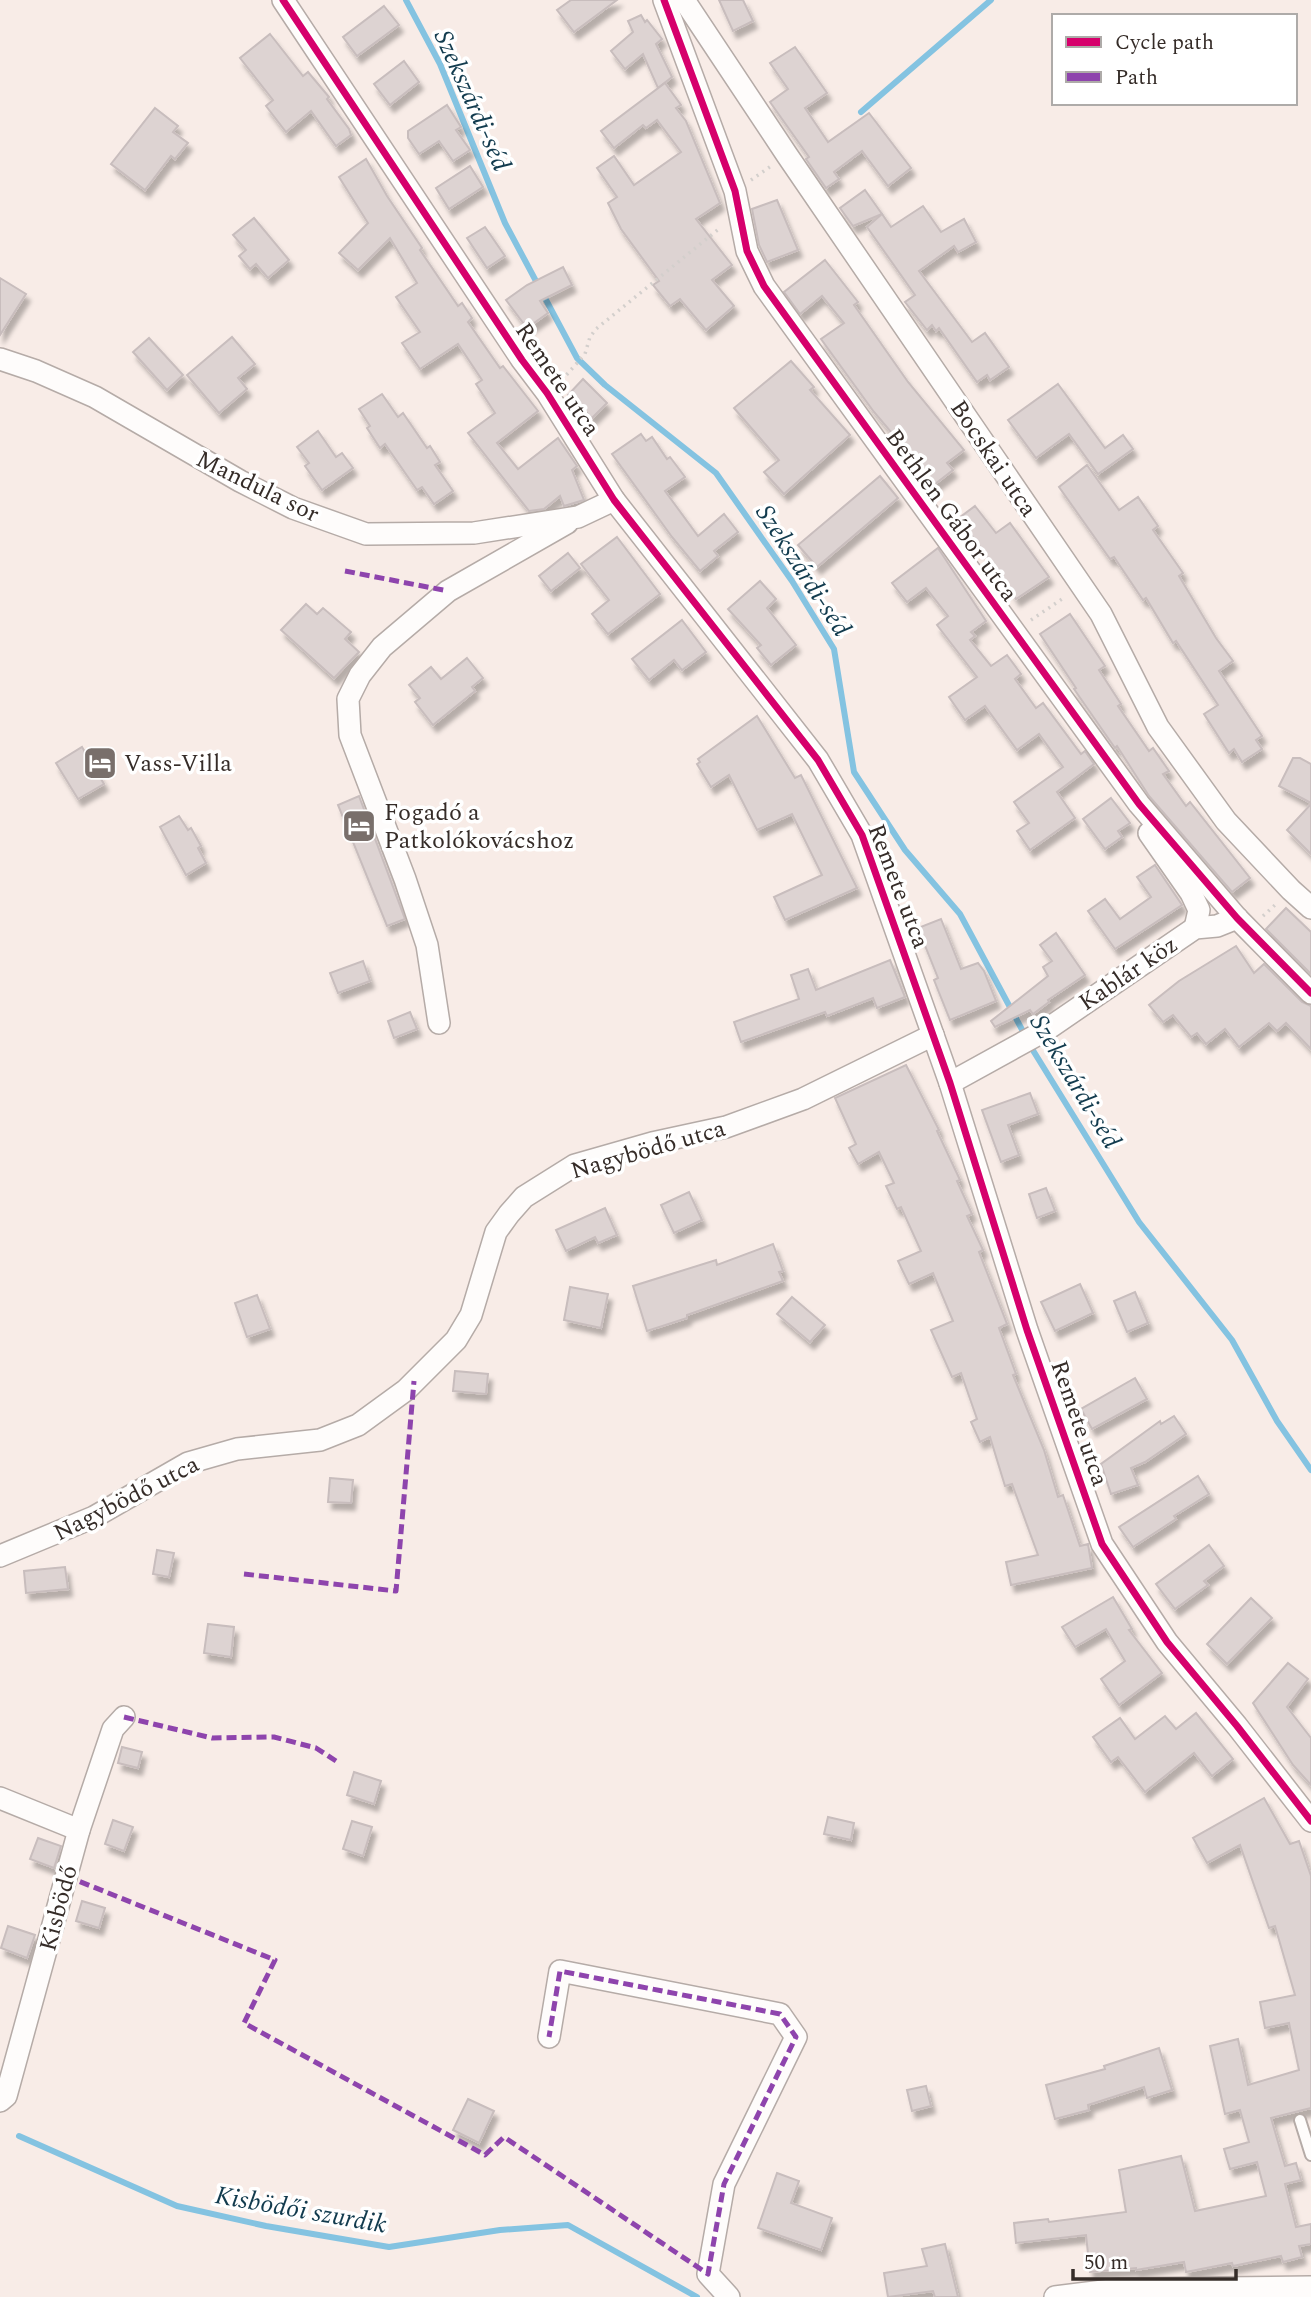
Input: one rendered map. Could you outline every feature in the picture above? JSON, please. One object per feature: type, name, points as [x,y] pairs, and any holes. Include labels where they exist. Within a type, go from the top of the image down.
[{"type":"street","name":"Remete utca","points":[[283,0],[522,360],[547,393],[614,500],[818,760],[856,824],[950,1083],[1027,1330],[1102,1544],[1167,1642],[1311,1821]]},
{"type":"street","name":"Bethlen Gábor utca","points":[[664,0],[735,191],[747,251],[764,286],[1139,804],[1242,924],[1311,993]]},
{"type":"street","name":"Bocskai utca","points":[[684,0],[1101,614],[1158,727],[1226,821],[1311,908]]},
{"type":"street","name":"Mandula sor","points":[[0,359],[36,371],[95,397],[240,481],[293,508],[366,534],[474,533],[578,517],[614,500]]},
{"type":"street","points":[[439,1023],[427,945],[350,735],[348,699],[360,675],[382,647],[448,591],[578,517]]},
{"type":"street","points":[[1139,804],[1151,838],[1191,893],[1199,910],[1195,928]]},
{"type":"street","name":"Kablár köz","points":[[950,1083],[1046,1030],[1195,928],[1242,924]]},
{"type":"street","name":"Nagybödő utca","points":[[0,1556],[94,1517],[188,1463],[237,1449],[320,1440],[358,1425],[406,1390],[456,1340],[471,1315],[496,1232],[502,1223],[524,1197],[575,1165],[652,1143],[726,1127],[790,1104],[933,1035]]},
{"type":"street","name":"Kisbödő","points":[[0,2101],[6,2096],[79,1830],[113,1729],[124,1717]]},
{"type":"street","points":[[0,1798],[79,1830]]},
{"type":"street","points":[[549,2037],[560,1971],[780,2014],[796,2037],[724,2184],[708,2274],[729,2297]]},
{"type":"street","points":[[1055,2297],[1119,2289],[1311,2287]]},
{"type":"lane","points":[[1300,2120],[1311,2155]]},
{"type":"path","points":[[735,191],[787,155]]},
{"type":"path","points":[[571,372],[585,354],[590,337],[596,329],[738,214]]},
{"type":"path","points":[[1041,614],[1067,596]]},
{"type":"path","points":[[1242,924],[1291,890]]},
{"type":"building","points":[[571,0],[617,0],[574,32],[557,10]]},
{"type":"building","points":[[719,0],[743,0],[753,21],[733,31]]},
{"type":"building","points":[[384,6],[399,25],[357,56],[343,37]]},
{"type":"building","points":[[641,15],[662,39],[656,44],[672,77],[658,88],[643,54],[625,69],[611,51],[633,32],[628,21]]},
{"type":"building","points":[[270,34],[303,76],[308,72],[329,97],[327,99],[349,129],[351,135],[336,146],[311,111],[286,132],[266,106],[273,100],[240,58]]},
{"type":"building","points":[[795,47],[827,93],[805,108],[828,142],[869,113],[911,168],[888,186],[862,151],[834,172],[839,179],[826,188],[806,159],[809,157],[770,102],[788,89],[770,63]]},
{"type":"building","points":[[404,61],[419,82],[390,105],[374,84]]},
{"type":"building","points":[[665,83],[681,105],[676,108],[686,121],[720,203],[696,219],[732,265],[712,280],[734,306],[706,330],[680,299],[670,306],[653,285],[659,281],[621,229],[608,203],[617,197],[597,168],[614,156],[634,185],[681,152],[657,120],[646,128],[643,125],[614,148],[601,131]]},
{"type":"building","points":[[447,105],[461,127],[456,130],[470,150],[453,161],[439,141],[419,154],[408,138],[408,131]]},
{"type":"building","points":[[155,108],[178,126],[173,132],[188,143],[175,159],[171,156],[145,190],[111,164]]},
{"type":"building","points":[[366,159],[422,248],[420,250],[458,306],[462,303],[472,318],[468,322],[500,368],[503,366],[538,411],[497,443],[518,469],[558,438],[577,466],[572,470],[584,500],[564,506],[560,496],[544,509],[529,511],[468,433],[495,413],[476,384],[482,380],[458,344],[420,369],[402,343],[420,332],[396,297],[417,283],[390,238],[358,270],[339,253],[368,223],[339,177]]},
{"type":"building","points":[[470,166],[483,187],[449,209],[436,188]]},
{"type":"building","points":[[865,190],[882,214],[853,226],[840,208]]},
{"type":"building","points":[[777,200],[798,250],[767,262],[759,245],[752,209]]},
{"type":"building","points":[[923,206],[941,232],[964,219],[976,242],[958,252],[954,246],[919,271],[972,342],[985,333],[1009,367],[990,380],[987,375],[977,382],[939,328],[936,331],[932,325],[927,330],[905,302],[915,295],[867,227],[882,214],[891,227]]},
{"type":"building","points":[[254,218],[289,260],[268,278],[256,264],[250,269],[239,256],[246,250],[233,235]]},
{"type":"building","points":[[485,227],[505,256],[487,268],[467,238]]},
{"type":"building","points":[[825,260],[858,302],[854,305],[908,382],[964,450],[947,463],[953,470],[935,484],[874,412],[821,339],[844,323],[822,296],[800,314],[784,292]]},
{"type":"building","points":[[563,267],[572,285],[540,301],[548,313],[527,328],[506,300],[527,285]]},
{"type":"building","points":[[0,278],[26,294],[0,335]]},
{"type":"building","points":[[232,337],[255,364],[238,378],[247,389],[219,413],[187,375]]},
{"type":"building","points":[[149,338],[183,375],[167,390],[133,352]]},
{"type":"building","points":[[791,361],[814,387],[810,390],[850,435],[784,494],[764,472],[779,460],[734,408]]},
{"type":"building","points":[[583,379],[607,403],[592,418],[568,395]]},
{"type":"building","points":[[1058,384],[1105,448],[1123,435],[1133,449],[1098,474],[1069,434],[1036,458],[1008,420]]},
{"type":"building","points":[[382,394],[398,417],[403,413],[440,462],[435,465],[453,491],[434,504],[422,487],[417,490],[385,444],[380,448],[367,428],[370,426],[359,409]]},
{"type":"building","points":[[318,431],[336,457],[342,453],[353,468],[322,490],[305,466],[309,463],[297,447]]},
{"type":"building","points":[[641,434],[646,441],[652,437],[667,459],[670,457],[685,477],[665,491],[698,536],[724,514],[738,532],[714,551],[718,556],[700,571],[612,454]]},
{"type":"building","points":[[1087,465],[1119,510],[1138,497],[1158,526],[1153,530],[1183,573],[1179,576],[1233,661],[1219,671],[1262,736],[1256,740],[1262,749],[1242,762],[1234,749],[1229,753],[1204,714],[1218,705],[1176,641],[1173,643],[1146,598],[1143,600],[1114,557],[1110,559],[1059,487]]},
{"type":"building","points":[[880,476],[898,498],[817,567],[798,545]]},
{"type":"building","points":[[975,506],[996,533],[1010,523],[1049,577],[1016,599],[959,518]]},
{"type":"building","points":[[617,537],[660,594],[608,634],[592,614],[609,600],[581,564]]},
{"type":"building","points":[[938,548],[986,621],[971,632],[975,636],[970,640],[991,666],[1007,655],[1021,674],[1015,679],[1036,708],[1043,703],[1081,754],[1085,751],[1094,764],[1057,792],[1075,818],[1030,850],[1017,831],[1029,823],[1014,802],[1063,767],[1039,734],[1017,750],[985,706],[965,720],[949,697],[977,677],[937,625],[948,616],[926,588],[907,602],[892,583]]},
{"type":"building","points":[[568,553],[580,568],[551,591],[539,576]]},
{"type":"building","points":[[760,581],[776,599],[767,608],[796,645],[771,665],[757,648],[761,645],[728,609]]},
{"type":"building","points":[[306,604],[317,614],[323,608],[351,632],[345,639],[359,652],[334,678],[281,630]]},
{"type":"building","points":[[1070,614],[1105,666],[1099,670],[1121,704],[1118,706],[1149,751],[1153,748],[1169,771],[1163,774],[1186,806],[1190,802],[1250,878],[1232,892],[1149,796],[1117,746],[1115,748],[1074,689],[1076,688],[1040,634]]},
{"type":"building","points":[[682,620],[706,652],[682,670],[674,660],[649,680],[632,659]]},
{"type":"building","points":[[467,658],[483,678],[472,687],[475,691],[433,725],[415,702],[420,698],[409,685],[431,667],[441,679]]},
{"type":"building","points":[[757,716],[795,778],[801,775],[857,888],[785,920],[774,897],[822,875],[792,814],[757,830],[729,775],[711,787],[697,764],[700,762],[698,759]]},
{"type":"building","points":[[82,747],[104,784],[78,799],[56,763]]},
{"type":"building","points":[[1293,758],[1300,758],[1311,764],[1311,803],[1279,786]]},
{"type":"building","points":[[359,796],[405,919],[387,926],[338,805]]},
{"type":"building","points":[[1111,798],[1130,823],[1118,831],[1122,837],[1105,849],[1083,819]]},
{"type":"building","points":[[1311,804],[1311,854],[1287,830]]},
{"type":"building","points":[[179,816],[188,830],[191,828],[201,846],[198,848],[206,863],[186,875],[160,827]]},
{"type":"building","points":[[1155,865],[1182,905],[1115,949],[1088,911],[1105,899],[1120,919],[1151,897],[1137,877]]},
{"type":"building","points":[[1286,908],[1311,932],[1311,974],[1266,929]]},
{"type":"building","points":[[941,919],[961,969],[978,963],[996,1001],[950,1020],[934,980],[938,978],[918,928]]},
{"type":"building","points":[[1056,933],[1085,975],[1048,1000],[1049,1002],[1033,1014],[1030,1010],[995,1027],[991,1021],[1048,976],[1043,967],[1052,961],[1040,945]]},
{"type":"building","points":[[1236,946],[1254,973],[1264,964],[1302,1002],[1311,1006],[1311,1049],[1286,1023],[1277,1031],[1269,1023],[1239,1047],[1225,1029],[1206,1044],[1197,1033],[1191,1037],[1173,1015],[1163,1022],[1149,1005],[1179,981]]},
{"type":"building","points":[[890,960],[905,997],[877,1008],[873,998],[827,1016],[825,1012],[741,1042],[734,1022],[799,999],[791,975],[808,969],[816,990]]},
{"type":"building","points":[[363,961],[370,981],[338,993],[330,973]]},
{"type":"building","points":[[410,1012],[417,1029],[394,1038],[388,1021]]},
{"type":"building","points":[[906,1065],[939,1130],[937,1131],[960,1180],[957,1181],[972,1214],[967,1216],[983,1250],[979,1252],[1007,1324],[999,1328],[1016,1374],[1013,1375],[1044,1450],[1058,1497],[1063,1495],[1080,1546],[1088,1544],[1092,1568],[1011,1585],[1006,1562],[1038,1555],[1012,1484],[1005,1486],[990,1437],[980,1442],[971,1422],[977,1419],[961,1373],[952,1377],[931,1330],[953,1321],[933,1273],[909,1284],[898,1261],[921,1251],[901,1207],[897,1209],[886,1186],[894,1183],[879,1152],[858,1164],[849,1148],[856,1144],[835,1098]]},
{"type":"building","points":[[1030,1093],[1038,1114],[1008,1125],[1019,1155],[1001,1162],[982,1110]]},
{"type":"building","points":[[1046,1188],[1055,1211],[1037,1218],[1029,1194]]},
{"type":"building","points":[[689,1192],[702,1220],[674,1233],[661,1205]]},
{"type":"building","points":[[605,1208],[617,1235],[598,1243],[595,1237],[566,1251],[556,1230]]},
{"type":"building","points":[[773,1244],[783,1271],[779,1272],[783,1281],[647,1331],[633,1286],[716,1260],[717,1265]]},
{"type":"building","points":[[1080,1284],[1093,1313],[1055,1331],[1041,1302]]},
{"type":"building","points":[[570,1287],[608,1294],[601,1328],[564,1320]]},
{"type":"building","points":[[1135,1292],[1148,1323],[1127,1332],[1114,1301]]},
{"type":"building","points":[[257,1295],[270,1329],[247,1337],[235,1303]]},
{"type":"building","points":[[792,1297],[825,1325],[810,1342],[777,1314]]},
{"type":"building","points":[[455,1371],[488,1374],[486,1394],[453,1391]]},
{"type":"building","points":[[1135,1378],[1147,1399],[1092,1429],[1081,1409]]},
{"type":"building","points":[[1174,1416],[1186,1434],[1145,1462],[1131,1468],[1138,1485],[1111,1494],[1101,1464],[1160,1421],[1161,1424]]},
{"type":"building","points":[[1198,1476],[1209,1494],[1133,1547],[1119,1527]]},
{"type":"building","points":[[330,1478],[353,1480],[351,1503],[328,1502]]},
{"type":"building","points":[[1209,1545],[1224,1566],[1204,1581],[1208,1585],[1175,1609],[1156,1584]]},
{"type":"building","points":[[157,1550],[174,1553],[169,1577],[153,1574]]},
{"type":"building","points":[[65,1567],[68,1589],[26,1593],[24,1571]]},
{"type":"building","points":[[1113,1597],[1132,1629],[1129,1630],[1162,1673],[1119,1705],[1101,1679],[1125,1661],[1106,1629],[1075,1647],[1062,1627]]},
{"type":"building","points":[[1251,1598],[1272,1618],[1227,1664],[1207,1644]]},
{"type":"building","points":[[208,1624],[234,1627],[231,1657],[204,1653]]},
{"type":"building","points":[[1288,1663],[1308,1679],[1287,1707],[1311,1738],[1311,1785],[1293,1765],[1253,1703]]},
{"type":"building","points":[[1196,1713],[1233,1759],[1212,1776],[1194,1753],[1145,1792],[1118,1757],[1111,1762],[1093,1737],[1120,1718],[1135,1739],[1165,1716],[1176,1729]]},
{"type":"building","points":[[122,1747],[142,1752],[138,1768],[118,1763]]},
{"type":"building","points":[[354,1772],[381,1781],[374,1804],[347,1795]]},
{"type":"building","points":[[1264,1798],[1290,1844],[1299,1841],[1311,1876],[1311,2108],[1271,2118],[1285,2166],[1296,2163],[1301,2180],[1285,2184],[1296,2227],[1311,2224],[1311,2244],[1299,2246],[1302,2257],[1283,2262],[1281,2256],[1186,2272],[1184,2262],[1136,2270],[1090,2272],[1086,2235],[1016,2243],[1014,2223],[1048,2219],[1049,2222],[1126,2212],[1119,2170],[1181,2156],[1195,2211],[1266,2196],[1257,2162],[1230,2169],[1224,2149],[1249,2142],[1240,2110],[1225,2114],[1210,2046],[1238,2039],[1248,2085],[1299,2070],[1289,2023],[1265,2028],[1260,2002],[1295,1995],[1275,1926],[1269,1928],[1240,1845],[1207,1863],[1193,1838]]},
{"type":"building","points":[[828,1817],[854,1823],[851,1840],[824,1834]]},
{"type":"building","points":[[113,1820],[133,1827],[124,1851],[105,1844]]},
{"type":"building","points":[[352,1821],[372,1827],[363,1856],[343,1849]]},
{"type":"building","points":[[38,1838],[61,1846],[54,1868],[30,1859]]},
{"type":"building","points":[[82,1901],[105,1908],[99,1928],[76,1921]]},
{"type":"building","points":[[8,1926],[35,1935],[27,1958],[1,1948]]},
{"type":"building","points":[[1159,2048],[1172,2090],[1147,2098],[1144,2087],[1088,2105],[1089,2110],[1055,2119],[1046,2085],[1105,2069],[1104,2066]]},
{"type":"building","points":[[926,2086],[931,2106],[912,2111],[907,2090]]},
{"type":"building","points":[[468,2099],[494,2111],[479,2143],[453,2130]]},
{"type":"building","points":[[777,2173],[799,2181],[791,2203],[832,2218],[821,2250],[758,2228]]},
{"type":"building","points":[[945,2244],[958,2297],[935,2297],[933,2291],[888,2297],[884,2273],[927,2266],[922,2249]]},
{"type":"waterway","name":"Szekszárdi-séd","points":[[406,0],[440,64],[505,223],[577,358],[605,385],[716,473],[792,581],[834,649],[854,772],[905,850],[960,914],[1034,1052],[1139,1222],[1232,1340],[1277,1421],[1311,1470]]},
{"type":"waterway","points":[[861,112],[991,0]]},
{"type":"waterway","name":"Kisbödői szurdik","points":[[19,2136],[177,2206],[266,2226],[389,2247],[500,2230],[568,2225],[697,2297]]},
{"type":"marked path","points":[[345,571],[448,591]]},
{"type":"marked path","points":[[244,1574],[396,1591],[414,1381]]},
{"type":"marked path","points":[[124,1717],[212,1738],[274,1737],[316,1748],[336,1761]]},
{"type":"marked path","points":[[66,1876],[275,1960],[244,2023],[485,2155],[504,2137],[708,2274],[724,2184],[796,2037],[780,2014],[560,1971],[549,2037]]},
{"type":"cycle path","points":[[283,0],[522,360],[547,393],[614,500],[818,760],[862,835],[950,1083],[1027,1330],[1102,1544],[1167,1642],[1311,1821]]},
{"type":"cycle path","points":[[664,0],[735,191],[747,251],[764,286],[1139,804],[1237,918],[1311,993]]},
{"type":"place","name":"Vass-Villa","points":[[100,763]]},
{"type":"place","name":"Fogadó a Patkolókovácshoz","points":[[359,826]]}]
